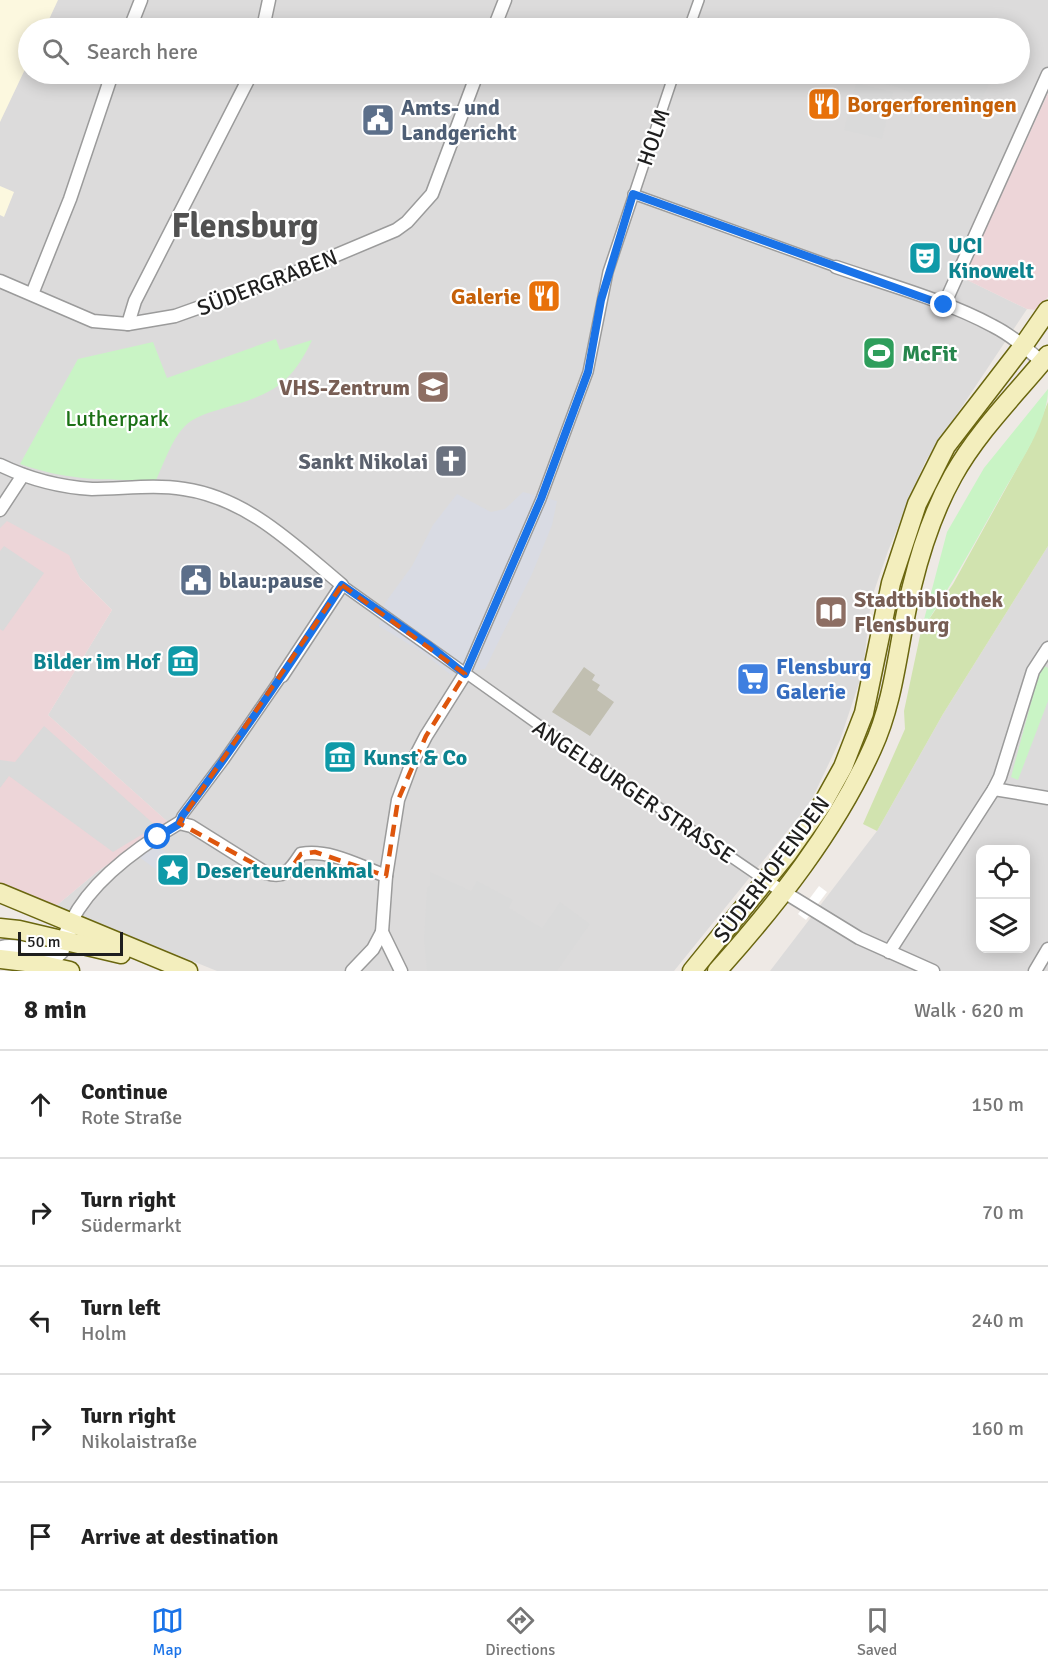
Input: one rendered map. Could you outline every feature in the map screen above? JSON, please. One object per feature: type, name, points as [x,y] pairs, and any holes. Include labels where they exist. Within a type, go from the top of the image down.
[{"type":"main road","name":"SÜDERHOFENDEN","points":[[692,971],[766,881],[823,803],[855,739],[870,686],[891,583],[917,504],[946,446],[1048,310]]},
{"type":"main road","name":"SÜDERHOFENDEN","points":[[717,971],[783,892],[832,824],[872,749],[883,722],[912,587],[941,499],[958,467],[978,438],[1045,358]]},
{"type":"main road","points":[[0,893],[68,931],[185,970]]},
{"type":"main road","points":[[0,928],[68,931]]},
{"type":"main road","points":[[0,959],[70,971]]},
{"type":"street","points":[[134,18],[141,0]]},
{"type":"street","points":[[265,18],[269,0]]},
{"type":"street","points":[[498,18],[505,0]]},
{"type":"street","points":[[693,18],[699,0]]},
{"type":"street","points":[[944,305],[1048,74]]},
{"type":"street","points":[[32,294],[70,199],[109,84]]},
{"type":"street","points":[[128,324],[135,301],[246,84]]},
{"type":"street","name":"SÜDERGRABEN","points":[[0,280],[93,321],[128,324],[175,316],[282,278],[386,234],[407,222],[432,194],[473,84]]},
{"type":"street","name":"HOLM","points":[[465,674],[541,499],[584,382],[608,272],[671,84]]},
{"type":"street","points":[[633,194],[944,305],[994,326],[1045,358]]},
{"type":"street","points":[[0,465],[23,476],[54,484],[91,489],[160,486],[186,489],[222,500],[262,520],[342,585],[224,760],[182,816],[179,824],[100,881],[80,904],[59,953],[54,956],[8,947],[0,949]]},
{"type":"street","points":[[0,510],[23,476]]},
{"type":"street","name":"ANGELBURGER STRASSE","points":[[342,585],[430,646],[465,674],[766,881],[859,938],[889,952],[912,967],[933,971]]},
{"type":"street","points":[[889,952],[994,789],[1000,777],[1033,671],[1048,648]]},
{"type":"street","points":[[352,971],[373,949],[382,932],[386,876],[398,800],[411,765],[426,736],[465,674]]},
{"type":"street","points":[[994,789],[1048,798]]},
{"type":"street","points":[[179,824],[191,826],[266,873],[282,875],[289,871],[301,854],[315,852],[386,876]]},
{"type":"street","points":[[382,932],[401,971]]},
{"type":"street","points":[[1035,971],[1048,949]]},
{"type":"highlighted area","points":[[342,585],[465,674],[426,736],[398,800],[386,876],[315,852],[301,854],[289,871],[275,875],[179,823]]},
{"type":"shaded area","points":[[0,0],[1048,0],[1048,93],[963,278],[1027,309],[925,462],[888,551],[871,600],[863,671],[840,740],[810,803],[674,971],[217,971],[56,906],[98,871],[169,823],[48,715],[112,610],[80,578],[68,555],[0,528]]},
{"type":"shaded area","points":[[0,0],[58,0],[50,18],[18,18],[18,84],[0,122]]},
{"type":"shaded area","points":[[856,84],[893,92],[882,139],[844,130]]},
{"type":"shaded area","points":[[883,84],[989,84],[973,118],[897,87]]},
{"type":"shaded area","points":[[1048,93],[1048,297],[1037,310],[1027,309],[963,278]]},
{"type":"shaded area","points":[[0,186],[14,192],[4,217],[0,215]]},
{"type":"shaded area","points":[[523,492],[557,501],[552,525],[532,574],[485,669],[450,674],[422,652],[379,626],[385,603],[412,566],[433,525],[457,494],[491,512],[505,509]]},
{"type":"shaded area","points":[[7,521],[69,555],[80,578],[112,610],[48,715],[169,823],[98,871],[56,906],[0,883],[0,528]]},
{"type":"shaded area","points":[[4,546],[44,573],[3,631],[0,629],[0,551]]},
{"type":"shaded area","points":[[1048,546],[1048,971],[770,971],[877,831],[943,714]]},
{"type":"shaded area","points":[[584,667],[595,675],[592,680],[600,685],[597,690],[614,702],[590,736],[552,712]]},
{"type":"shaded area","points":[[44,726],[156,826],[113,852],[9,776],[0,788],[0,760],[15,762]]},
{"type":"shaded area","points":[[152,842],[180,863],[169,879],[135,854]]},
{"type":"shaded area","points":[[430,872],[471,891],[477,881],[513,900],[509,908],[542,928],[560,902],[590,924],[557,971],[427,971],[424,939]]},
{"type":"green space","name":"Lutherpark","points":[[276,339],[280,350],[312,340],[295,369],[276,387],[252,399],[201,416],[188,424],[172,445],[156,480],[71,477],[20,464],[78,359],[153,342],[167,378]]},
{"type":"green space","points":[[1048,389],[1044,415],[1039,428],[964,561],[921,631],[947,532],[984,468]]},
{"type":"green space","points":[[1048,402],[1048,546],[943,714],[877,831],[863,824],[905,729],[904,711],[921,631],[953,584],[1031,443]]},
{"type":"green space","points":[[1043,665],[1048,668],[1048,701],[1018,780],[1011,777]]},
{"type":"pier","points":[[819,886],[827,892],[806,920],[798,914]]},
{"type":"place","name":"Borgerforeningen","points":[[824,104]]},
{"type":"place","name":"Amts- und Landgericht","points":[[378,120]]},
{"type":"place","name":"UCI Kinowelt","points":[[925,258]]},
{"type":"place","name":"Galerie","points":[[544,296]]},
{"type":"place","name":"McFit","points":[[879,353]]},
{"type":"place","name":"VHS-Zentrum","points":[[433,387]]},
{"type":"place","name":"Sankt Nikolai","points":[[451,461]]},
{"type":"place","name":"blau:pause","points":[[196,580]]},
{"type":"place","name":"Stadtbibliothek Flensburg","points":[[831,612]]},
{"type":"place","name":"Bilder im Hof","points":[[183,661]]},
{"type":"place","name":"Flensburg Galerie","points":[[753,679]]},
{"type":"place","name":"Kunst & Co","points":[[340,757]]},
{"type":"place","name":"Deserteurdenkmal","points":[[173,870]]},
{"type":"district","name":"Flensburg","points":[[245,225]]},
{"type":"route","points":[[158,837],[179,824],[182,816],[270,695],[342,585],[430,646],[465,674],[541,499],[588,372],[608,272],[633,194],[944,305]]}]
